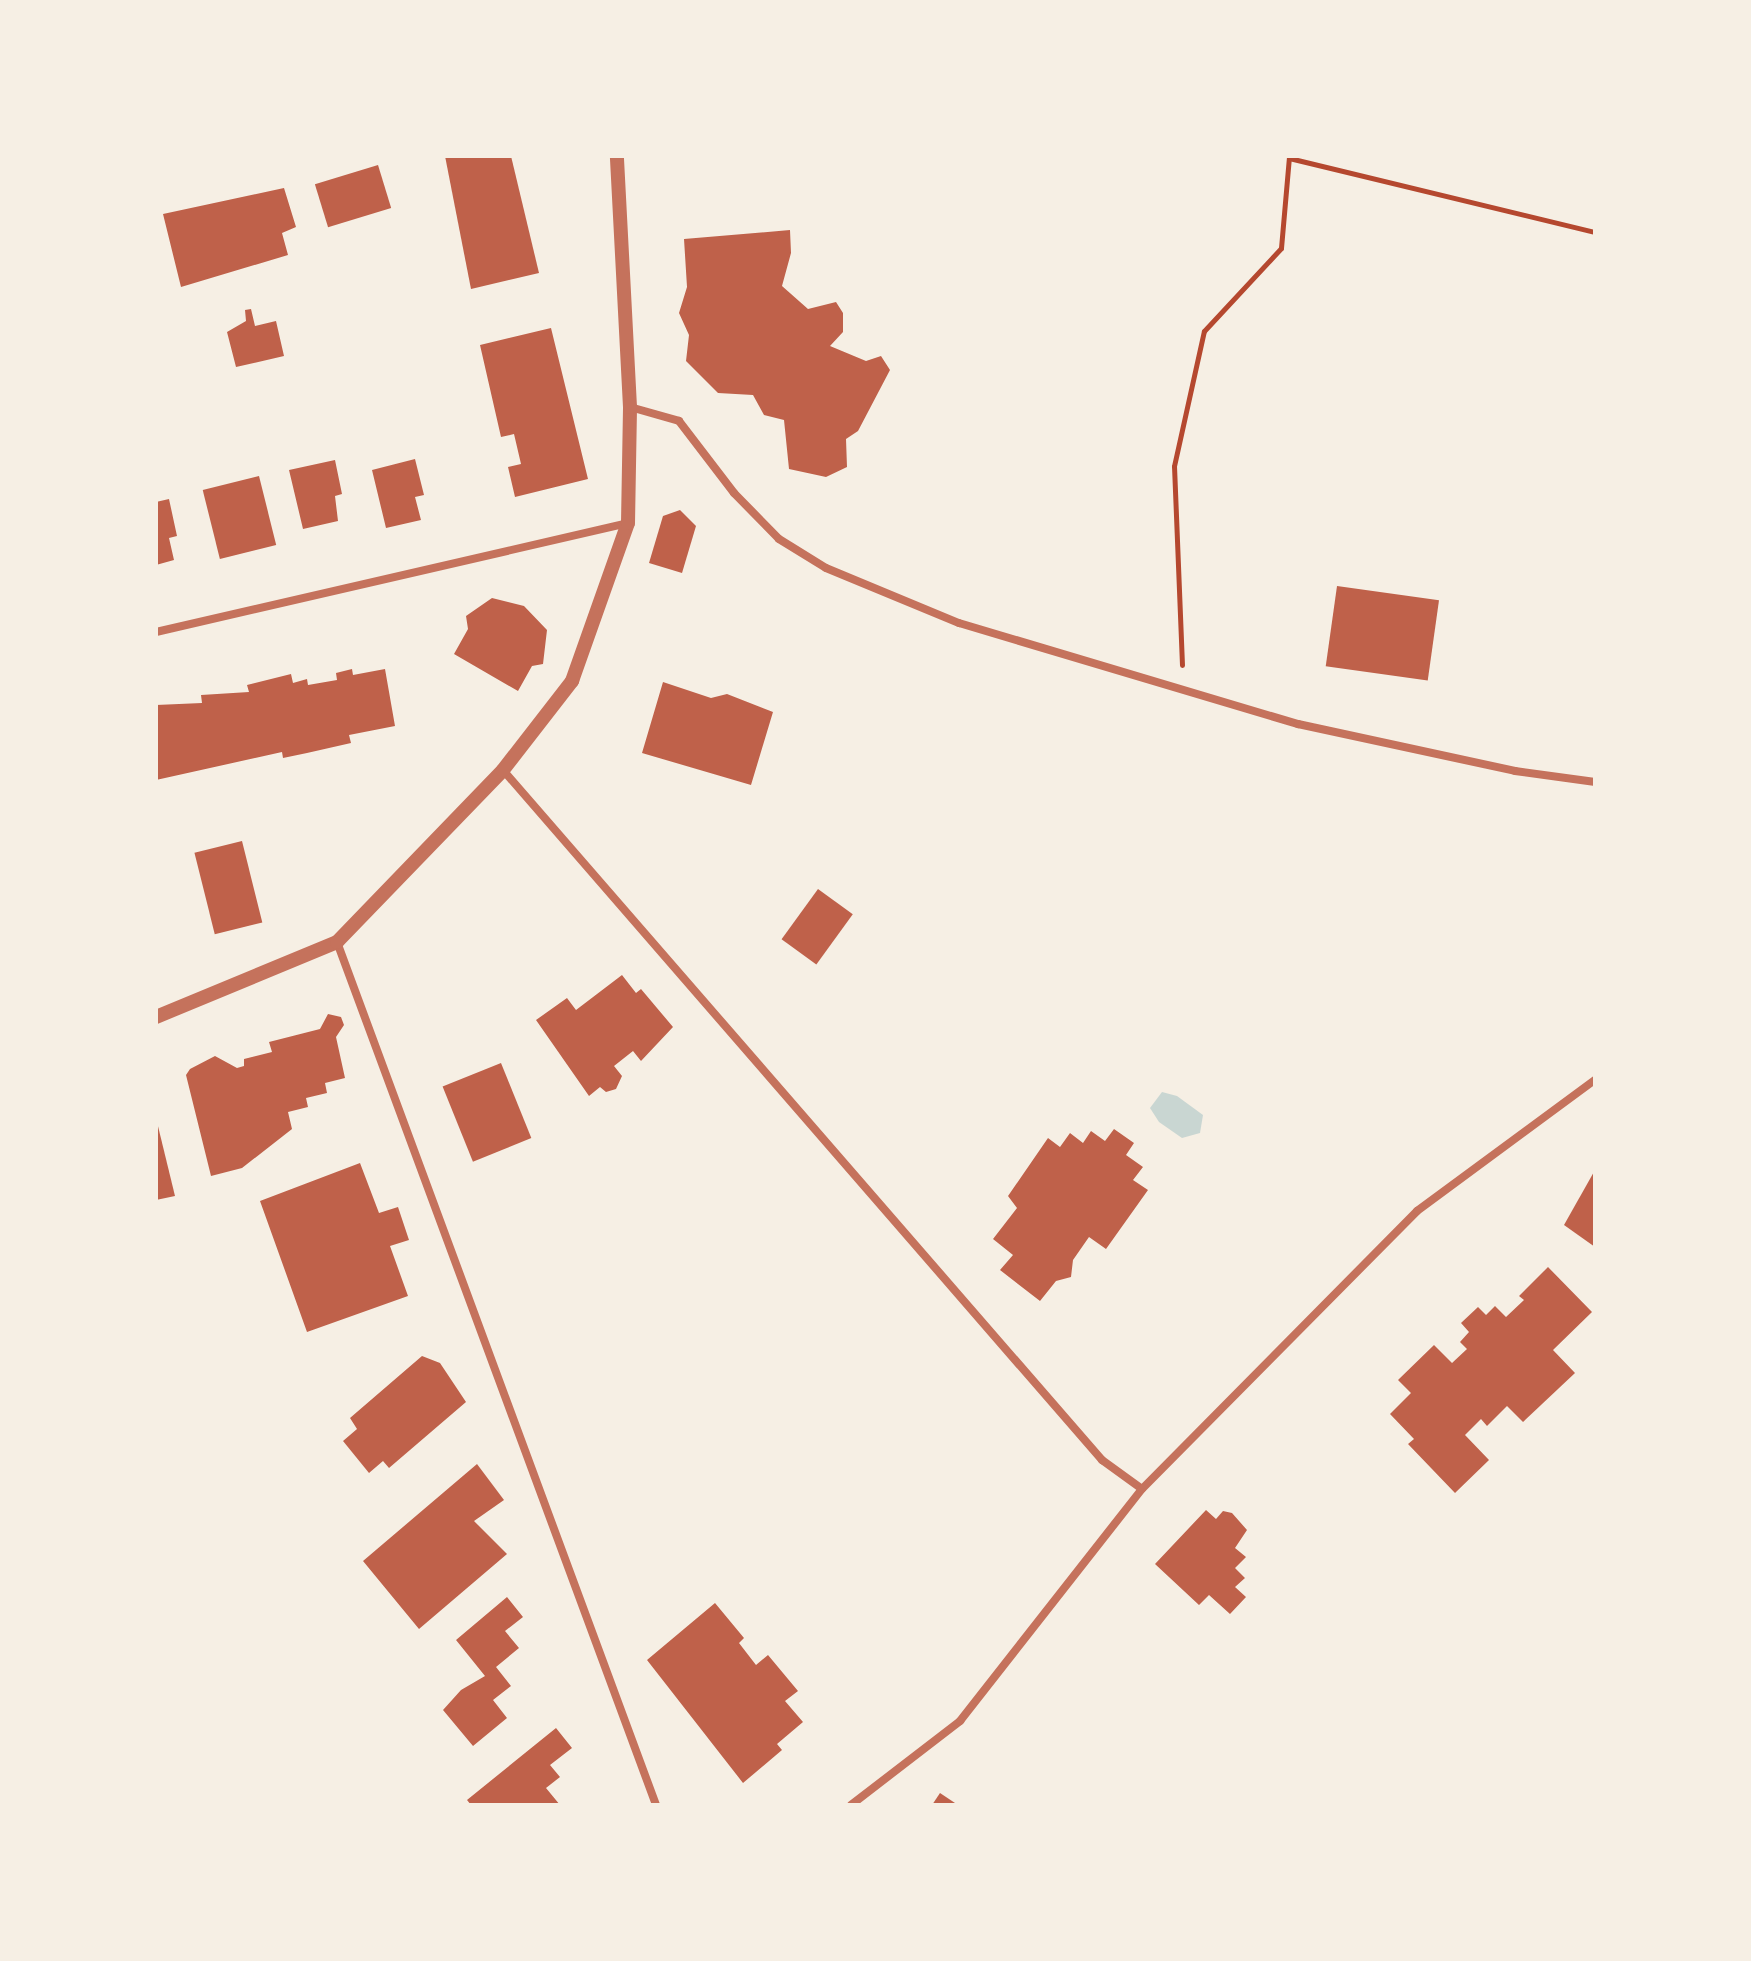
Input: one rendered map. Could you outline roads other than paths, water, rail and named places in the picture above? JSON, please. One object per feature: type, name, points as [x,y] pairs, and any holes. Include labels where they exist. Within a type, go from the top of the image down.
[{"type":"street","points":[[156,1017],[337,942],[503,770],[572,681],[628,523],[630,407],[617,156]]},
{"type":"street","points":[[630,407],[679,421],[734,493],[779,539],[826,568],[959,623],[1298,724],[1515,771],[1595,782]]},
{"type":"street","points":[[156,632],[628,523]]},
{"type":"street","points":[[503,770],[1102,1460],[1142,1489]]},
{"type":"street","points":[[337,942],[656,1805]]},
{"type":"street","points":[[851,1805],[960,1721],[1142,1489],[1417,1211],[1595,1080]]}]
